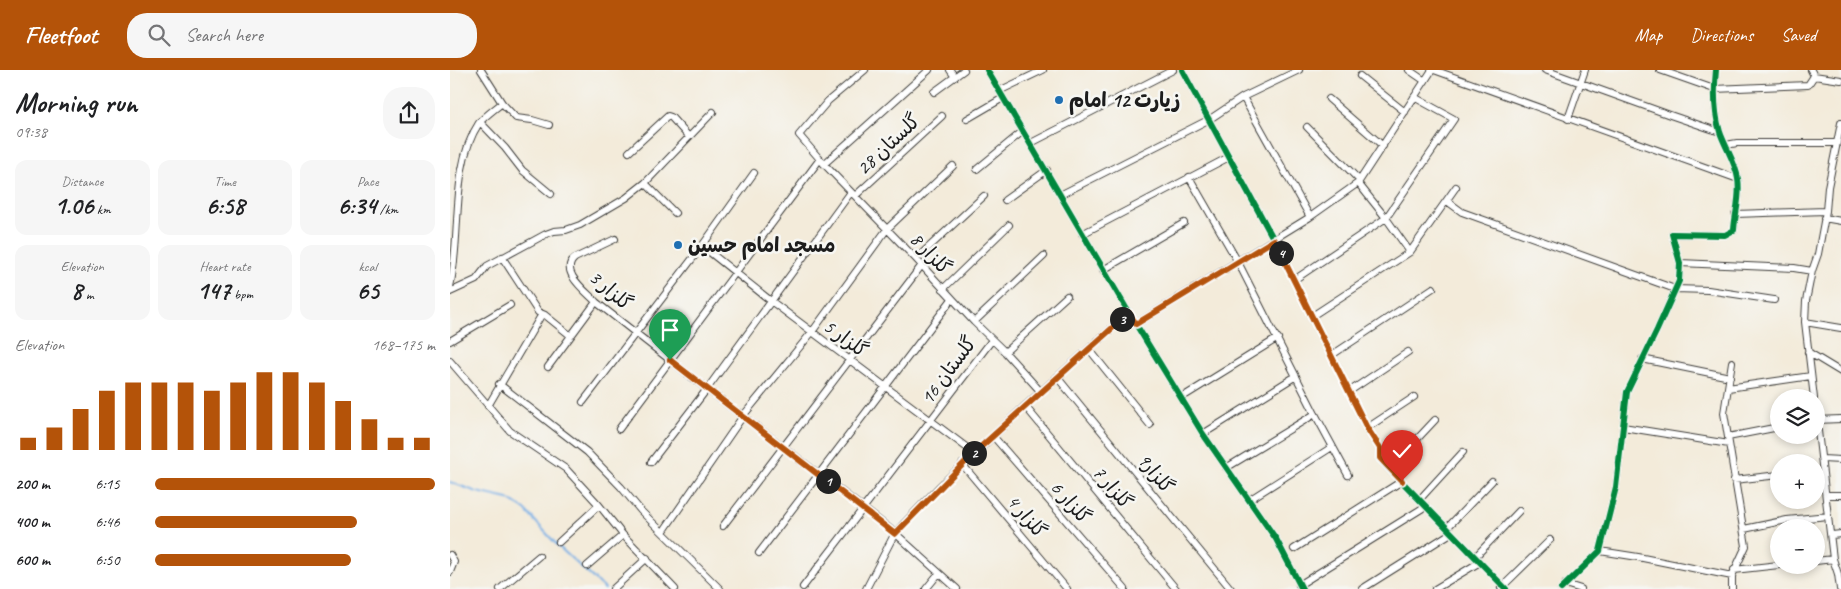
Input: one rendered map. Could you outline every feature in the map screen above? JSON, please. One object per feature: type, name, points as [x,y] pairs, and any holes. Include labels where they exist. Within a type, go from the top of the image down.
[{"type":"street","points":[[481,70],[502,103],[516,118],[550,125]]},
{"type":"street","name":"گلزار 8","points":[[865,70],[828,101],[799,134],[822,162],[922,265],[974,322],[1006,352],[1041,392]]},
{"type":"street","points":[[619,429],[734,273],[822,162],[929,70]]},
{"type":"street","points":[[950,70],[955,77]]},
{"type":"street","points":[[934,92],[964,70]]},
{"type":"street","points":[[987,70],[1129,313],[1203,434],[1276,539],[1300,587],[1426,506]]},
{"type":"street","points":[[999,91],[1043,70]]},
{"type":"street","points":[[1031,143],[1173,70]]},
{"type":"street","points":[[1182,70],[1274,240],[1367,428],[1380,448],[1380,458],[1503,588],[1550,540]]},
{"type":"street","points":[[1060,196],[1210,119],[1243,97],[1299,70]]},
{"type":"street","points":[[1409,70],[1425,81]]},
{"type":"street","points":[[1136,324],[1310,217],[1358,182],[1433,70],[1738,179]]},
{"type":"street","points":[[1545,70],[1720,132]]},
{"type":"street","points":[[1568,119],[1585,70]]},
{"type":"street","points":[[1660,70],[1714,89],[1808,85],[1812,73],[1841,80]]},
{"type":"street","points":[[1563,587],[1600,550],[1616,487],[1627,392],[1679,282],[1680,263],[1672,234],[1725,235],[1734,230],[1738,199],[1738,179],[1720,132],[1714,89],[1716,70]]},
{"type":"street","points":[[1360,76],[1405,112]]},
{"type":"street","points":[[1243,97],[1310,217]]},
{"type":"street","points":[[1294,280],[1386,218],[1454,119],[1414,97]]},
{"type":"street","points":[[967,119],[1003,98]]},
{"type":"street","points":[[1329,99],[1383,146]]},
{"type":"street","points":[[450,287],[458,177],[463,154],[480,122],[502,103]]},
{"type":"street","points":[[450,292],[476,280],[486,266],[502,257],[546,234],[580,225],[626,198],[645,183],[713,112]]},
{"type":"street","points":[[629,152],[668,116],[689,137]]},
{"type":"street","name":"گلستان 28","points":[[651,462],[853,194],[942,116]]},
{"type":"street","points":[[480,122],[505,148],[522,170],[551,194]]},
{"type":"street","points":[[1813,389],[1805,322],[1806,301],[1812,271],[1818,254],[1828,187],[1841,123]]},
{"type":"street","points":[[1307,126],[1358,182],[1410,252]]},
{"type":"street","points":[[977,169],[1023,131]]},
{"type":"street","points":[[1726,145],[1736,143],[1837,143]]},
{"type":"street","points":[[1082,234],[1229,157]]},
{"type":"street","points":[[663,532],[743,416],[812,332],[887,229],[953,166]]},
{"type":"street","points":[[1005,200],[1046,170]]},
{"type":"street","points":[[583,402],[702,246],[754,173]]},
{"type":"street","points":[[1189,177],[1238,262],[1348,475]]},
{"type":"street","points":[[645,183],[675,214]]},
{"type":"street","points":[[1312,316],[1410,252],[1456,187]]},
{"type":"street","points":[[916,259],[984,196]]},
{"type":"street","points":[[1447,201],[1462,212],[1676,289],[1708,290],[1774,300]]},
{"type":"street","points":[[1735,214],[1825,214],[1841,221]]},
{"type":"street","points":[[1103,270],[1184,223]]},
{"type":"street","points":[[943,289],[1009,225]]},
{"type":"street","name":"گلزار 3","points":[[615,239],[569,262],[568,266],[573,279],[596,302],[863,508],[957,589]]},
{"type":"street","name":"گلزار 5","points":[[702,246],[734,273],[849,361],[931,419],[974,453]]},
{"type":"street","points":[[974,322],[1044,256]]},
{"type":"street","points":[[502,257],[538,312],[570,336]]},
{"type":"street","points":[[1680,263],[1794,268],[1812,271]]},
{"type":"street","points":[[723,526],[922,265]]},
{"type":"street","points":[[1332,355],[1433,288]]},
{"type":"street","points":[[1006,352],[1067,296]]},
{"type":"street","points":[[760,553],[952,299]]},
{"type":"street","points":[[548,367],[596,302]]},
{"type":"street","points":[[450,341],[510,305]]},
{"type":"street","points":[[866,589],[895,534],[962,464],[1129,313]]},
{"type":"street","points":[[488,406],[499,384],[542,314]]},
{"type":"street","points":[[1805,322],[1841,328]]},
{"type":"street","points":[[1181,398],[1278,338]]},
{"type":"street","name":"گلستان 16","points":[[803,587],[992,340]]},
{"type":"street","points":[[1089,349],[1150,425]]},
{"type":"street","points":[[1350,391],[1408,352]]},
{"type":"street","points":[[1808,352],[1841,372]]},
{"type":"street","points":[[1642,359],[1730,377]]},
{"type":"street","points":[[450,361],[510,431],[566,469],[623,535],[647,558],[674,589]]},
{"type":"street","points":[[1732,362],[1724,413],[1746,546],[1733,573],[1732,589]]},
{"type":"street","points":[[1203,434],[1296,376]]},
{"type":"street","points":[[1728,388],[1811,376]]},
{"type":"street","name":"گلزار9","points":[[1057,377],[1231,589]]},
{"type":"street","points":[[499,384],[588,452],[641,511],[720,589]]},
{"type":"street","points":[[1367,428],[1414,397]]},
{"type":"street","name":"گلزار 7","points":[[1025,406],[1176,589]]},
{"type":"street","points":[[1226,468],[1315,414]]},
{"type":"street","points":[[1825,418],[1841,419]]},
{"type":"street","points":[[1390,468],[1435,420]]},
{"type":"street","points":[[1623,427],[1729,440],[1770,429]]},
{"type":"street","name":"گلزار 6","points":[[993,436],[1125,589]]},
{"type":"street","points":[[1249,500],[1332,447]]},
{"type":"street","points":[[1420,499],[1463,452]]},
{"type":"street","points":[[1825,459],[1841,460]]},
{"type":"street","name":"گلزار 4","points":[[962,464],[1067,589]]},
{"type":"street","points":[[1734,480],[1770,476]]},
{"type":"street","points":[[1294,549],[1402,481]]},
{"type":"street","points":[[1362,589],[1449,530],[1492,481]]},
{"type":"street","points":[[1825,491],[1832,535],[1833,559],[1839,574],[1840,589]]},
{"type":"street","points":[[1826,495],[1841,495]]},
{"type":"street","points":[[559,542],[599,505]]},
{"type":"street","points":[[1435,589],[1477,560],[1519,511]]},
{"type":"street","points":[[1744,529],[1788,520],[1828,516]]},
{"type":"street","points":[[1832,535],[1841,534]]},
{"type":"street","points":[[587,566],[623,535]]},
{"type":"street","points":[[1600,550],[1733,573],[1770,567]]},
{"type":"street","points":[[450,554],[454,560],[450,572]]},
{"type":"street","points":[[500,589],[539,556]]},
{"type":"street","points":[[613,589],[647,558]]},
{"type":"street","points":[[1825,560],[1833,559]]},
{"type":"street","points":[[926,589],[939,572]]},
{"type":"street","points":[[1563,587],[1581,589]]},
{"type":"waterway","points":[[450,482],[477,492],[508,499],[525,510],[558,546],[605,589]]},
{"type":"cycle path","points":[[987,70],[1129,313],[1203,434],[1276,539],[1302,589]]},
{"type":"cycle path","points":[[1182,70],[1274,240],[1367,428],[1380,448],[1379,458],[1506,589]]},
{"type":"cycle path","points":[[1561,589],[1600,551],[1616,487],[1627,392],[1679,281],[1680,263],[1672,234],[1725,235],[1734,230],[1739,185],[1735,167],[1718,124],[1715,101],[1716,70]]},
{"type":"place","name":"زیارت 12 امام","points":[[1059,100]]},
{"type":"place","name":"مسجد امام حسین","points":[[678,245]]},
{"type":"route","points":[[670,360],[895,534],[974,453],[1129,313],[1136,324],[1274,240],[1367,428],[1380,448],[1380,458],[1402,481]]}]
